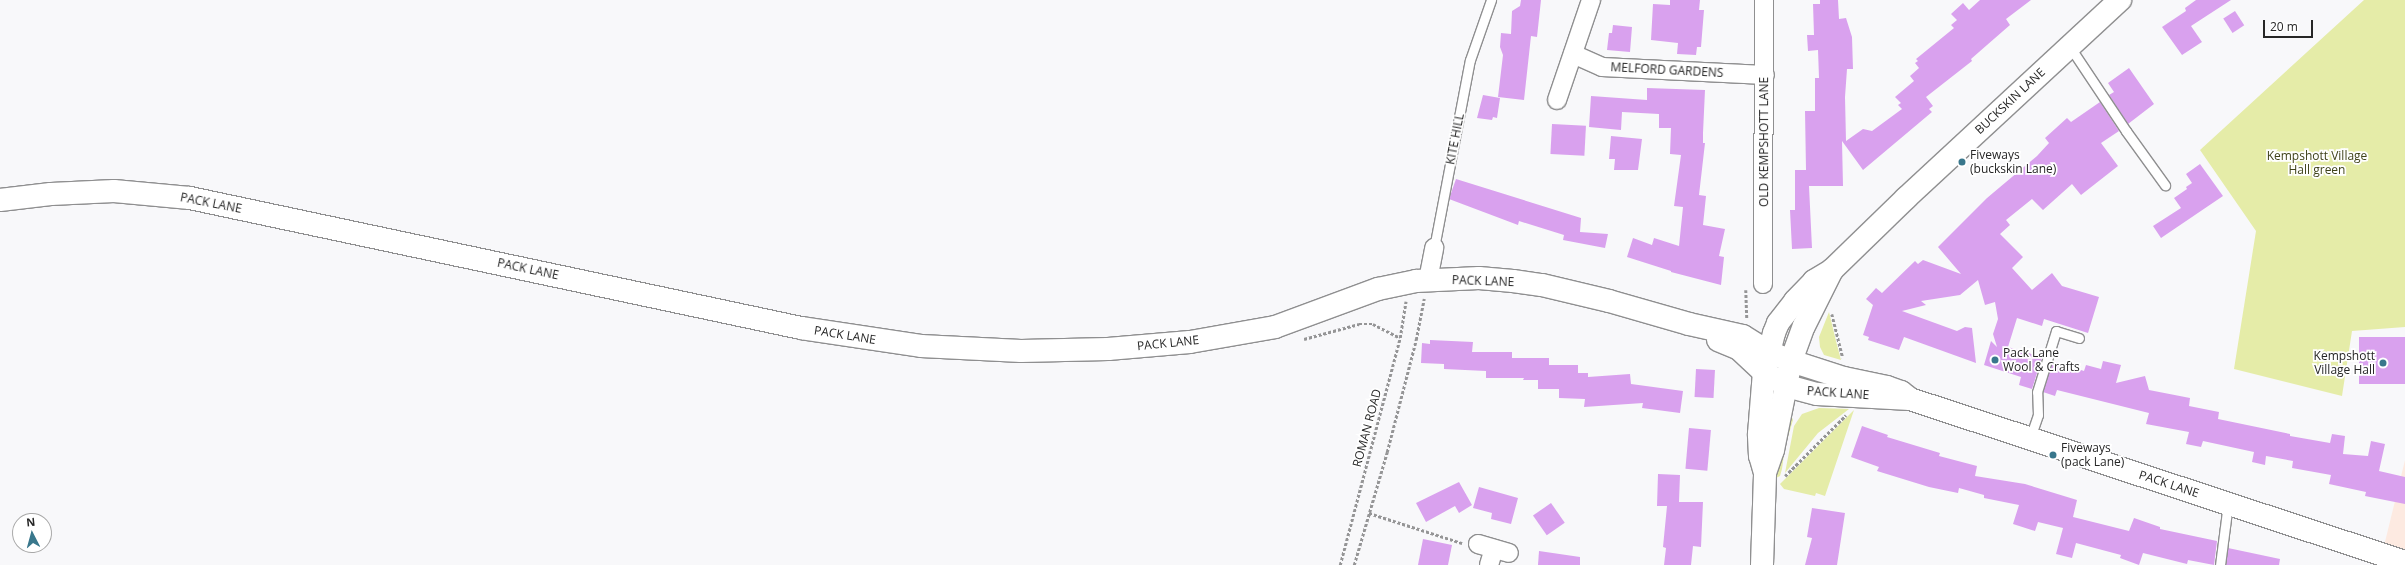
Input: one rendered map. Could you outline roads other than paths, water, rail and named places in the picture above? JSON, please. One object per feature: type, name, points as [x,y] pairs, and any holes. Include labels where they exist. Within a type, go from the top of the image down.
[{"type":"street","points":[[1557,100],[1591,0]]},
{"type":"street","name":"OLD KEMPSHOTT LANE","points":[[1763,284],[1765,75],[1764,0]]},
{"type":"street","name":"BUCKSKIN LANE","points":[[1773,476],[1759,446],[1767,362],[1774,333],[1786,311],[1814,281],[1832,270],[1906,198],[2120,0]]},
{"type":"street","name":"MELFORD GARDENS","points":[[1573,54],[1602,67],[1765,75]]},
{"type":"street","name":"PACK LANE","points":[[0,200],[51,194],[114,191],[190,198],[801,328],[921,346],[1021,351],[1108,350],[1190,342],[1275,327],[1378,289],[1427,287],[1478,278],[1542,285],[1609,301],[1689,324],[1767,362],[1787,386],[1817,394],[1910,399],[2405,562]]},
{"type":"street","name":"KITE HILL","points":[[1427,287],[1434,248]]},
{"type":"street","name":"BUCKSKIN LANE","points":[[1773,476],[1774,450],[1791,361],[1804,326],[1832,270]]},
{"type":"street","name":"PACK LANE","points":[[1767,362],[1791,361],[1838,377],[1887,387],[1901,392],[1910,399]]},
{"type":"street","points":[[1762,565],[1773,476]]},
{"type":"lane","name":"KITE HILL","points":[[1434,248],[1470,60],[1491,0]]},
{"type":"lane","points":[[2070,47],[2126,131],[2165,185]]},
{"type":"lane","points":[[2030,438],[2038,415],[2037,392],[2056,331],[2079,338]]},
{"type":"lane","points":[[2220,565],[2228,503]]},
{"type":"place","name":"Fiveways (buckskin Lane)","points":[[1962,162]]},
{"type":"place","name":"Pack Lane Wool & Crafts","points":[[1995,360]]},
{"type":"place","name":"Kempshott Village Hall","points":[[2383,363]]},
{"type":"place","name":"Fiveways (pack Lane)","points":[[2053,455]]},
{"type":"park label","name":"Kempshott Village Hall green","points":[[2317,163]]}]
